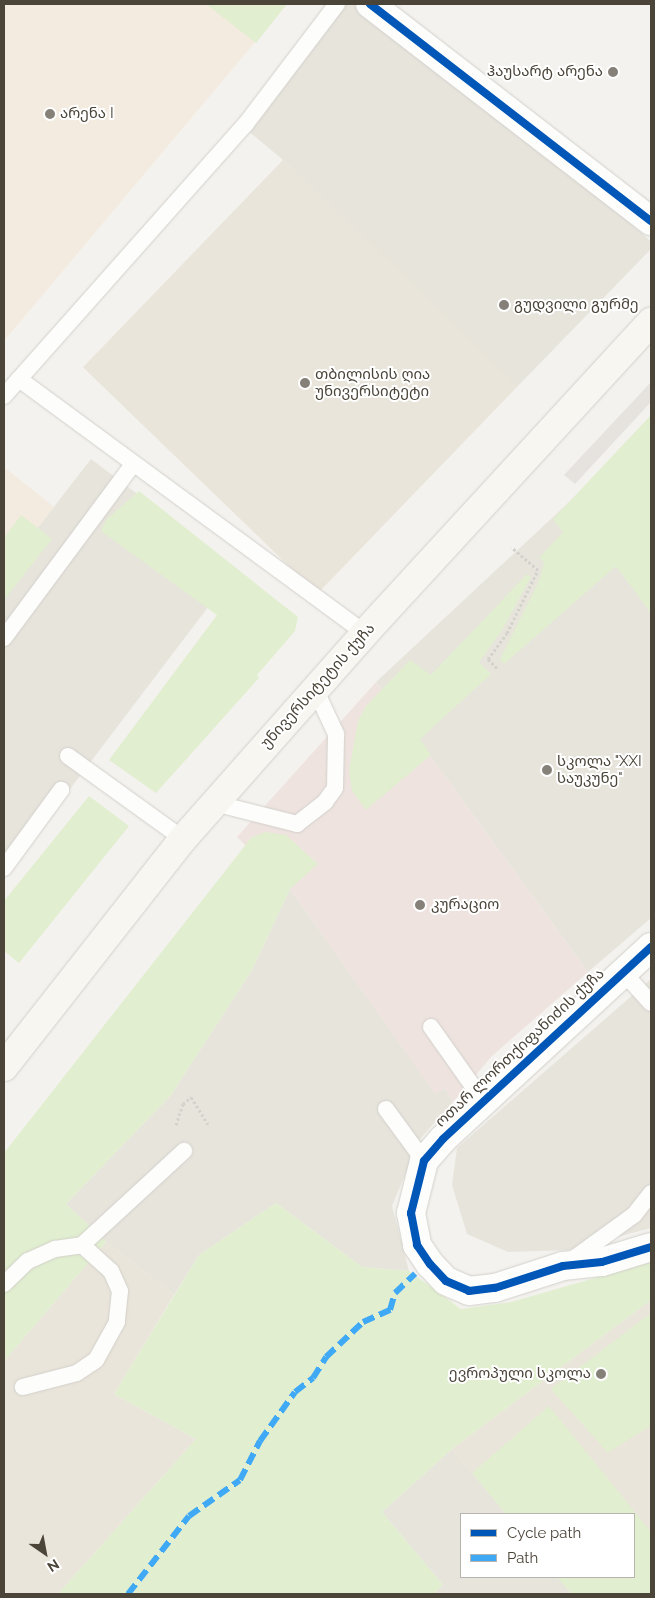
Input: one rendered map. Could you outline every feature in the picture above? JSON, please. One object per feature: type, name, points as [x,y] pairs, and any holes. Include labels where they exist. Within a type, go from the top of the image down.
[{"type":"main road","name":"უნივერსიტეტის ქუჩა","points":[[4,1067],[183,839],[214,803],[364,634],[651,322]]},
{"type":"street","points":[[370,4],[651,221]]},
{"type":"street","name":"ოთარ ლორთქიფანიძის ქუჩა","points":[[651,947],[622,971],[482,1099],[424,1161],[411,1213],[417,1245],[446,1281],[469,1291],[495,1288],[563,1266],[602,1262],[651,1247]]},
{"type":"lane","points":[[4,396],[245,125],[336,4]]},
{"type":"lane","points":[[19,379],[364,634]]},
{"type":"lane","points":[[4,638],[133,464]]},
{"type":"lane","points":[[214,803],[297,824],[325,802],[335,788],[336,734],[315,689]]},
{"type":"lane","points":[[68,756],[183,839]]},
{"type":"lane","points":[[4,868],[61,790]]},
{"type":"lane","points":[[622,971],[651,1003]]},
{"type":"lane","points":[[431,1027],[482,1099]]},
{"type":"lane","points":[[386,1109],[424,1161]]},
{"type":"lane","points":[[4,1284],[28,1261],[55,1249],[82,1245],[184,1150]]},
{"type":"lane","points":[[563,1266],[634,1216],[651,1193]]},
{"type":"lane","points":[[23,1387],[83,1369],[96,1360],[117,1322],[120,1291],[114,1278],[82,1245]]},
{"type":"path","points":[[497,668],[488,659],[507,633],[538,570],[512,547]]},
{"type":"path","points":[[175,1130],[183,1104],[191,1097],[208,1124]]},
{"type":"shaded area","points":[[4,4],[287,4],[4,341]]},
{"type":"shaded area","points":[[343,4],[355,4],[548,146],[651,242],[651,249],[516,388],[283,160],[247,130]]},
{"type":"shaded area","name":"თბილისის ღია უნივერსიტეტი","points":[[283,160],[518,386],[317,594],[83,367]]},
{"type":"shaded area","points":[[651,382],[651,402],[575,484],[564,475]]},
{"type":"shaded area","points":[[91,459],[237,569],[4,876],[4,571]]},
{"type":"shaded area","points":[[4,467],[54,507],[4,571]]},
{"type":"shaded area","name":"სკოლა \"XXI საუკუნე\"","points":[[582,490],[651,564],[651,918],[588,972],[376,682]]},
{"type":"shaded area","name":"კურაციო","points":[[376,682],[588,972],[491,1057],[453,1102],[445,1088],[435,1094],[290,889],[237,837]]},
{"type":"shaded area","points":[[290,889],[435,1093],[445,1088],[453,1102],[420,1139],[392,1206],[409,1271],[362,1267],[276,1203],[199,1255],[174,1295],[106,1242],[66,1204],[171,1095],[252,970]]},
{"type":"shaded area","points":[[651,979],[651,1228],[569,1250],[508,1252],[467,1234],[452,1185],[457,1148]]},
{"type":"shaded area","points":[[106,1242],[174,1295],[114,1394],[196,1439],[58,1594],[4,1594],[4,1361]]},
{"type":"shaded area","name":"ევროპული სკოლა","points":[[651,1300],[651,1594],[572,1594],[558,1578],[635,1578],[635,1513],[505,1513],[452,1449]]},
{"type":"shaded area","points":[[452,1449],[505,1513],[460,1513],[460,1578],[558,1578],[572,1594],[433,1594],[443,1585],[382,1512]]},
{"type":"green space","points":[[206,4],[287,4],[256,43]]},
{"type":"green space","points":[[651,415],[651,613],[616,566],[504,664],[500,659],[539,581],[544,562],[539,558],[563,532],[553,519]]},
{"type":"green space","points":[[139,491],[298,617],[295,631],[257,675],[259,678],[156,793],[109,760],[217,615],[101,531],[106,520]]},
{"type":"green space","points":[[21,515],[52,539],[4,600],[4,538]]},
{"type":"green space","points":[[527,574],[531,577],[502,630],[479,662],[491,674],[420,739],[431,755],[366,810],[352,791],[349,770],[358,721],[366,706],[410,660],[431,675]]},
{"type":"green space","points":[[89,796],[129,826],[19,963],[4,951],[4,901]]},
{"type":"green space","points":[[265,832],[286,835],[318,864],[290,889],[252,970],[171,1095],[66,1204],[106,1242],[4,1361],[4,1153],[251,838]]},
{"type":"green space","points":[[276,1203],[362,1267],[409,1271],[461,1309],[511,1302],[651,1262],[651,1300],[452,1449],[382,1512],[443,1585],[433,1594],[58,1594],[196,1439],[114,1394],[199,1255]]},
{"type":"green space","points":[[651,1313],[651,1425],[608,1453],[551,1389]]},
{"type":"green space","points":[[549,1406],[651,1532],[651,1594],[572,1594],[558,1578],[635,1578],[635,1513],[505,1513],[472,1473]]},
{"type":"marked path","points":[[128,1594],[189,1516],[240,1480],[260,1441],[295,1392],[313,1378],[326,1357],[363,1322],[390,1310],[395,1293],[415,1274]]},
{"type":"cycle path","points":[[370,4],[651,221]]},
{"type":"cycle path","points":[[651,947],[443,1139],[424,1161],[411,1213],[417,1245],[430,1264],[446,1281],[469,1291],[495,1288],[563,1266],[602,1262],[651,1247]]},
{"type":"place","name":"ჰაუსარტ არენა","points":[[613,72]]},
{"type":"place","name":"არენა I","points":[[50,114]]},
{"type":"place","name":"გუდვილი გურმე","points":[[504,305]]},
{"type":"place","name":"თბილისის ღია უნივერსიტეტი","points":[[305,383]]},
{"type":"place","name":"სკოლა \"XXI საუკუნე\"","points":[[547,770]]},
{"type":"place","name":"კურაციო","points":[[420,905]]},
{"type":"place","name":"ევროპული სკოლა","points":[[601,1374]]}]
